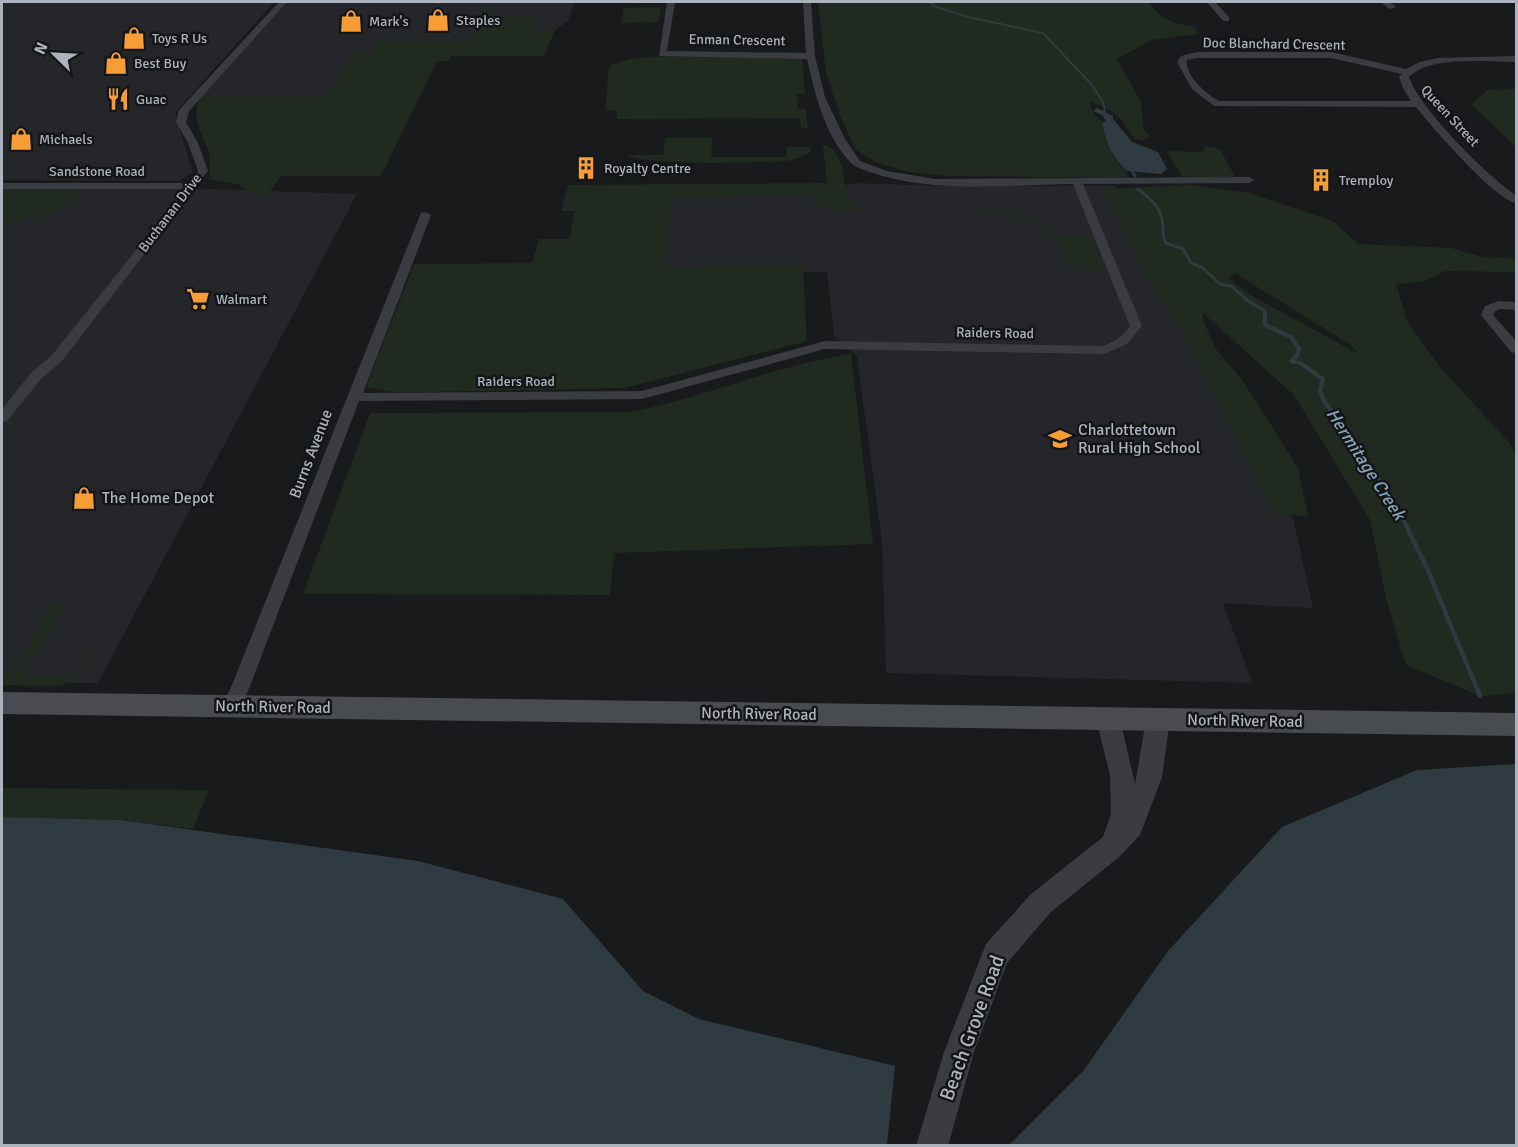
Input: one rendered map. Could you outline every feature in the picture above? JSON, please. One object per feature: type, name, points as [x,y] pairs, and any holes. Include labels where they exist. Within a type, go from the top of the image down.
[{"type":"main road","name":"North River Road","points":[[2,703],[1516,725]]},
{"type":"street","name":"Buchanan Drive","points":[[2,418],[36,376],[57,358],[193,186],[203,171],[193,143],[182,122],[184,110],[283,2]]},
{"type":"street","name":"Enman Crescent","points":[[671,2],[662,54],[812,56],[807,2]]},
{"type":"street","points":[[1211,2],[1226,19]]},
{"type":"street","name":"Doc Blanchard Crescent","points":[[1407,72],[1331,55],[1197,55],[1184,58],[1181,62],[1202,93],[1217,104],[1417,104]]},
{"type":"street","points":[[812,56],[820,97],[840,139],[856,164],[885,174],[935,182],[1249,180]]},
{"type":"street","name":"Queen Street","points":[[1516,59],[1439,61],[1421,65],[1407,72],[1404,85],[1417,104],[1504,192],[1516,200]]},
{"type":"street","name":"Raiders Road","points":[[353,397],[642,395],[825,345],[1104,350],[1117,346],[1132,334],[1136,326],[1077,182]]},
{"type":"street","name":"Sandstone Road","points":[[2,186],[193,186]]},
{"type":"street","name":"Burns Avenue","points":[[231,706],[241,686],[426,215]]},
{"type":"street","points":[[1516,306],[1499,305],[1489,309],[1487,315],[1516,349]]},
{"type":"street","points":[[1108,719],[1122,775],[1124,814],[1110,848]]},
{"type":"street","name":"Beach Grove Road","points":[[932,1146],[959,1052],[996,954],[1041,903],[1110,848],[1131,827],[1150,777],[1158,720]]},
{"type":"shaded area","points":[[2,2],[274,2],[175,113],[193,173],[179,181],[2,180]]},
{"type":"shaded area","points":[[287,2],[574,2],[568,21],[555,30],[532,31],[536,16],[471,41],[371,54],[353,54],[326,96],[200,96]]},
{"type":"shaded area","points":[[818,2],[1149,2],[1163,17],[1174,23],[1195,27],[1198,34],[1152,40],[1117,59],[1141,102],[1144,130],[1150,136],[1142,141],[1132,136],[1116,114],[1089,101],[1094,114],[1102,121],[1109,148],[1124,169],[1127,178],[951,176],[910,172],[877,163],[855,149],[841,118],[826,73]]},
{"type":"shaded area","points":[[661,7],[658,22],[621,23],[624,8]]},
{"type":"shaded area","points":[[484,8],[489,8],[486,16],[537,16],[532,31],[555,30],[544,56],[451,56],[449,61],[437,61],[381,176],[281,176],[267,195],[246,190],[238,184],[209,179],[209,154],[196,118],[200,96],[326,96],[353,54],[371,54],[380,41],[470,41],[483,21],[480,20]]},
{"type":"shaded area","points":[[667,56],[802,58],[805,93],[797,94],[798,109],[806,109],[808,128],[801,128],[800,118],[617,119],[617,110],[606,110],[608,71],[611,65],[629,59]]},
{"type":"shaded area","points":[[1516,89],[1516,147],[1471,104],[1488,90]]},
{"type":"shaded area","points":[[1097,108],[1113,116],[1132,142],[1158,152],[1167,169],[1161,174],[1127,171],[1110,149],[1102,123],[1106,121],[1102,115],[1093,111]]},
{"type":"shaded area","points":[[665,138],[712,138],[711,157],[786,157],[786,147],[811,147],[810,153],[797,158],[770,162],[655,161],[627,155],[663,155]]},
{"type":"shaded area","points":[[823,144],[838,157],[848,194],[861,210],[814,208],[811,195],[670,198],[665,267],[803,265],[807,341],[625,388],[391,392],[366,387],[414,264],[532,263],[539,239],[569,239],[575,211],[561,211],[568,185],[827,183]]},
{"type":"shaded area","points":[[1205,146],[1220,149],[1235,177],[1184,179],[1166,151],[1203,152]]},
{"type":"shaded area","name":"Charlottetown Rural High School","points":[[854,183],[943,186],[1115,186],[1177,306],[1192,324],[1294,522],[1313,608],[1223,603],[1252,683],[886,673],[882,542],[857,356],[834,335],[827,272],[804,272],[803,266],[665,267],[670,197],[812,195]]},
{"type":"shaded area","points":[[1191,185],[1249,193],[1333,221],[1358,244],[1451,248],[1482,257],[1516,259],[1516,272],[1445,271],[1423,282],[1396,284],[1407,321],[1439,366],[1516,453],[1516,693],[1480,696],[1406,665],[1387,602],[1370,520],[1294,395],[1203,313],[1203,320],[1215,348],[1243,381],[1298,468],[1308,516],[1276,515],[1182,332],[1140,265],[1102,189]],"holes":[[[1235,273],[1351,345],[1362,359],[1355,352],[1252,296],[1228,278]]]},
{"type":"shaded area","points":[[2,188],[182,188],[357,194],[98,683],[2,683]]},
{"type":"shaded area","points":[[2,188],[76,188],[80,190],[76,197],[58,208],[2,228]]},
{"type":"shaded area","points":[[964,206],[990,207],[1026,215],[1059,235],[1091,235],[1104,270],[1072,270],[1064,249],[1053,236],[1033,223],[1016,216]]},
{"type":"shaded area","points":[[851,354],[873,544],[614,553],[610,595],[303,594],[370,413],[631,412],[659,406],[768,373]]},
{"type":"shaded area","points":[[53,603],[66,603],[24,675],[53,676],[74,672],[93,649],[94,651],[79,673],[62,686],[2,685],[2,673],[12,673]]},
{"type":"shaded area","points":[[1516,764],[1516,1145],[1009,1145],[1084,1070],[1168,951],[1282,827],[1417,770]]},
{"type":"shaded area","points":[[2,788],[209,790],[193,829],[121,820],[2,817]]},
{"type":"shaded area","points":[[2,817],[121,820],[418,861],[563,899],[643,991],[699,1019],[895,1066],[887,1145],[2,1145]]},
{"type":"waterway","points":[[930,2],[934,6],[968,17],[1043,33],[1091,84],[1103,102],[1106,117]]},
{"type":"waterway","points":[[1130,167],[1135,176]]},
{"type":"waterway","name":"Hermitage Creek","points":[[1138,189],[1159,210],[1166,243],[1183,249],[1191,263],[1203,268],[1220,284],[1231,286],[1248,301],[1265,311],[1265,325],[1291,337],[1299,349],[1297,356],[1291,361],[1300,363],[1323,379],[1320,391],[1323,399],[1392,498],[1409,531]]},
{"type":"waterway","name":"Hermitage Creek","points":[[1408,530],[1427,568],[1480,696]]},
{"type":"place","name":"Staples","points":[[438,20]]},
{"type":"place","name":"Mark's","points":[[351,21]]},
{"type":"place","name":"Toys R Us","points":[[134,38]]},
{"type":"place","name":"Best Buy","points":[[116,63]]},
{"type":"place","name":"Guac","points":[[118,99]]},
{"type":"place","name":"Michaels","points":[[21,139]]},
{"type":"place","name":"Royalty Centre","points":[[586,168]]},
{"type":"place","name":"Tremploy","points":[[1321,180]]},
{"type":"place","name":"Walmart","points":[[198,299]]},
{"type":"place","name":"Charlottetown Rural High School","points":[[1060,439]]},
{"type":"place","name":"The Home Depot","points":[[84,498]]}]
